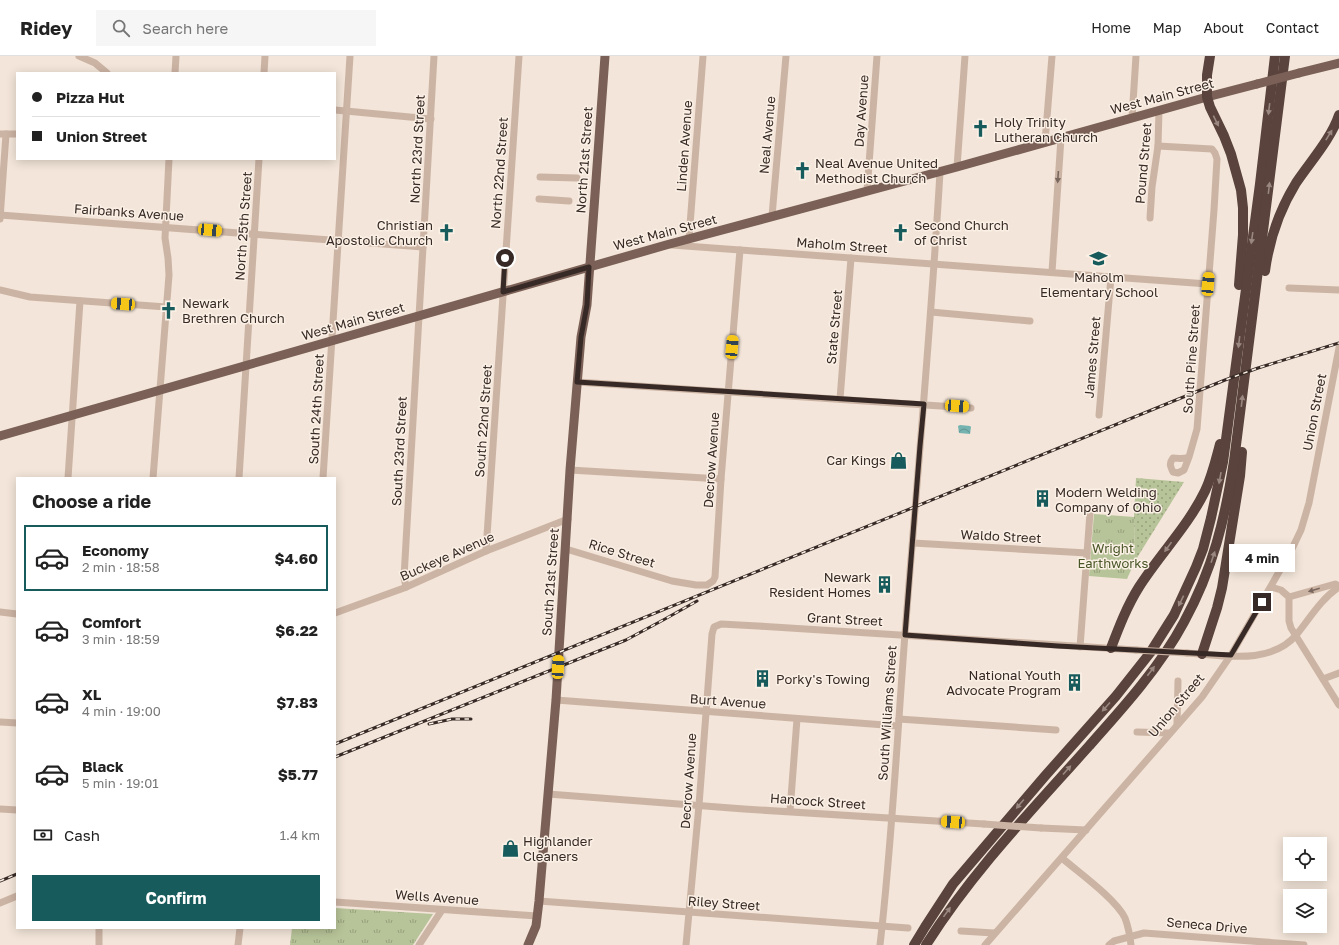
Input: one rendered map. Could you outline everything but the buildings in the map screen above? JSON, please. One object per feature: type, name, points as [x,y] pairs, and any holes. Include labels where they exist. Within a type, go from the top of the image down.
[{"type":"highway","points":[[1210,56],[1207,75],[1207,97],[1231,154],[1241,190],[1243,235],[1239,284],[1243,303]]},
{"type":"highway","points":[[914,945],[953,884],[1045,776],[1116,696],[1150,653],[1174,615],[1203,549],[1218,488],[1232,398],[1275,56]]},
{"type":"highway","points":[[926,945],[941,921],[967,886],[1108,725],[1143,682],[1171,644],[1184,622],[1207,574],[1222,525],[1237,440],[1285,56]]},
{"type":"highway","points":[[1256,296],[1262,289],[1269,254],[1283,208],[1296,183],[1329,134],[1339,115]]},
{"type":"highway","points":[[1111,648],[1119,626],[1138,588],[1189,518],[1206,489],[1217,455],[1227,412],[1232,398]]},
{"type":"highway","points":[[1202,654],[1217,608],[1224,576],[1240,476],[1242,451],[1237,440]]},
{"type":"main road","name":"North 21st Street","points":[[589,267],[605,56]]},
{"type":"main road","name":"West Main Street","points":[[0,436],[689,238],[940,172],[1159,110],[1339,63]]},
{"type":"main road","name":"South 21st Street","points":[[528,945],[534,934],[539,901],[556,700],[570,470],[581,337],[587,305],[589,267]]},
{"type":"street","points":[[79,56],[95,63],[106,72]]},
{"type":"street","points":[[175,72],[176,56]]},
{"type":"street","points":[[264,72],[265,56]]},
{"type":"street","name":"South 24th Street","points":[[324,477],[350,56]]},
{"type":"street","name":"North 23rd Street","points":[[418,316],[427,200],[434,56]]},
{"type":"street","name":"North 22nd Street","points":[[503,292],[519,56]]},
{"type":"street","name":"Linden Avenue","points":[[689,238],[703,56]]},
{"type":"street","name":"Neal Avenue","points":[[772,216],[786,56]]},
{"type":"street","name":"Day Avenue","points":[[867,191],[877,56]]},
{"type":"street","points":[[957,167],[966,56]]},
{"type":"street","points":[[1045,142],[1052,56]]},
{"type":"street","points":[[1132,118],[1136,56]]},
{"type":"street","points":[[336,110],[430,119]]},
{"type":"street","name":"Pound Street","points":[[1150,218],[1152,187],[1158,146],[1159,110]]},
{"type":"street","points":[[0,219],[3,134],[16,134]]},
{"type":"street","points":[[1052,272],[1061,138]]},
{"type":"street","name":"South Pine Street","points":[[1158,146],[1212,149],[1217,159],[1197,429],[1189,457]]},
{"type":"street","points":[[153,477],[169,275],[165,238],[169,160]]},
{"type":"street","name":"North 25th Street","points":[[239,477],[259,160]]},
{"type":"street","name":"South Williams Street","points":[[880,945],[924,404],[940,172]]},
{"type":"street","points":[[540,177],[577,178]]},
{"type":"street","points":[[539,199],[569,201]]},
{"type":"street","name":"Fairbanks Avenue","points":[[0,215],[423,247]]},
{"type":"street","name":"Maholm Street","points":[[666,245],[1208,284]]},
{"type":"street","name":"Decrow Avenue","points":[[672,581],[696,586],[707,585],[713,581],[715,577],[721,479],[740,250]]},
{"type":"street","name":"State Street","points":[[840,399],[851,258]]},
{"type":"street","name":"James Street","points":[[1099,415],[1110,277]]},
{"type":"street","points":[[1289,288],[1339,290]]},
{"type":"street","points":[[0,290],[30,297],[166,306]]},
{"type":"street","name":"South 22nd Street","points":[[486,552],[503,292]]},
{"type":"street","points":[[68,477],[80,301]]},
{"type":"street","points":[[931,312],[1030,321]]},
{"type":"street","name":"South 23rd Street","points":[[406,587],[404,577],[418,316]]},
{"type":"street","name":"Union Street","points":[[985,945],[1202,697],[1231,655],[1297,541],[1305,521],[1339,348]]},
{"type":"street","points":[[577,382],[971,408]]},
{"type":"street","points":[[570,470],[721,479]]},
{"type":"street","points":[[1080,647],[1090,513]]},
{"type":"street","name":"Buckeye Avenue","points":[[336,614],[406,587],[486,552],[568,519]]},
{"type":"street","name":"Waldo Street","points":[[913,543],[1087,553]]},
{"type":"street","name":"Rice Street","points":[[566,549],[672,581]]},
{"type":"street","points":[[1289,597],[1334,584],[1339,586]]},
{"type":"street","name":"Grant Street","points":[[721,624],[1080,647],[1253,656],[1270,652],[1282,647],[1296,636],[1324,598],[1339,586]]},
{"type":"street","points":[[1270,587],[1281,590],[1289,597],[1289,624],[1339,705]]},
{"type":"street","points":[[0,612],[16,614]]},
{"type":"street","name":"Decrow Avenue","points":[[686,945],[712,634],[714,627],[721,624]]},
{"type":"street","points":[[1323,679],[1339,674]]},
{"type":"street","points":[[1177,724],[1178,681]]},
{"type":"street","name":"Burt Avenue","points":[[556,700],[797,719],[1056,730]]},
{"type":"street","points":[[790,811],[797,719]]},
{"type":"street","points":[[0,722],[16,723]]},
{"type":"street","points":[[1137,732],[1169,733]]},
{"type":"street","name":"Hancock Street","points":[[548,794],[1086,830]]},
{"type":"street","points":[[0,809],[16,810]]},
{"type":"street","points":[[1062,858],[1116,905],[1125,918],[1131,945]]},
{"type":"street","points":[[0,903],[16,896]]},
{"type":"street","name":"Riley Street","points":[[539,901],[908,928]]},
{"type":"street","name":"Wells Avenue","points":[[336,902],[537,916]]},
{"type":"street","points":[[419,945],[442,910]]},
{"type":"street","points":[[99,945],[100,929]]},
{"type":"street","points":[[238,945],[240,929]]},
{"type":"street","points":[[960,930],[994,933]]},
{"type":"street","name":"Seneca Drive","points":[[1109,945],[1114,941],[1144,933],[1304,945]]},
{"type":"green space","points":[[1136,478],[1184,482],[1135,561],[1134,517]]},
{"type":"green space","name":"Wright Earthworks","points":[[1094,514],[1134,517],[1135,561],[1127,579],[1089,576]]},
{"type":"green space","points":[[336,908],[433,914],[413,945],[290,945],[292,929],[336,929]]},
{"type":"water","points":[[958,426],[970,426],[970,434],[959,433]]},
{"type":"railway","points":[[336,744],[1225,380],[1258,368],[1339,343]]},
{"type":"railway","points":[[336,757],[626,640],[697,601]]},
{"type":"railway","points":[[429,724],[452,719],[471,719]]},
{"type":"railway","points":[[0,881],[16,874]]},
{"type":"place","name":"Holy Trinity Lutheran Church","points":[[981,129]]},
{"type":"place","name":"Neal Avenue United Methodist Church","points":[[802,170]]},
{"type":"place","name":"Christian Apostolic Church","points":[[446,232]]},
{"type":"place","name":"Second Church of Christ","points":[[901,232]]},
{"type":"place","name":"Maholm Elementary School","points":[[1099,258]]},
{"type":"place","name":"Newark Brethren Church","points":[[169,310]]},
{"type":"place","name":"Car Kings","points":[[899,460]]},
{"type":"place","name":"Modern Welding Company of Ohio","points":[[1042,499]]},
{"type":"place","name":"Newark Resident Homes","points":[[884,584]]},
{"type":"place","name":"Porky's Towing","points":[[763,679]]},
{"type":"place","name":"National Youth Advocate Program","points":[[1074,682]]},
{"type":"place","name":"Highlander Cleaners","points":[[510,848]]},
{"type":"route","points":[[505,258],[503,292],[589,267],[587,305],[581,337],[577,382],[924,404],[905,635],[1058,646],[1231,655],[1262,602]]}]
